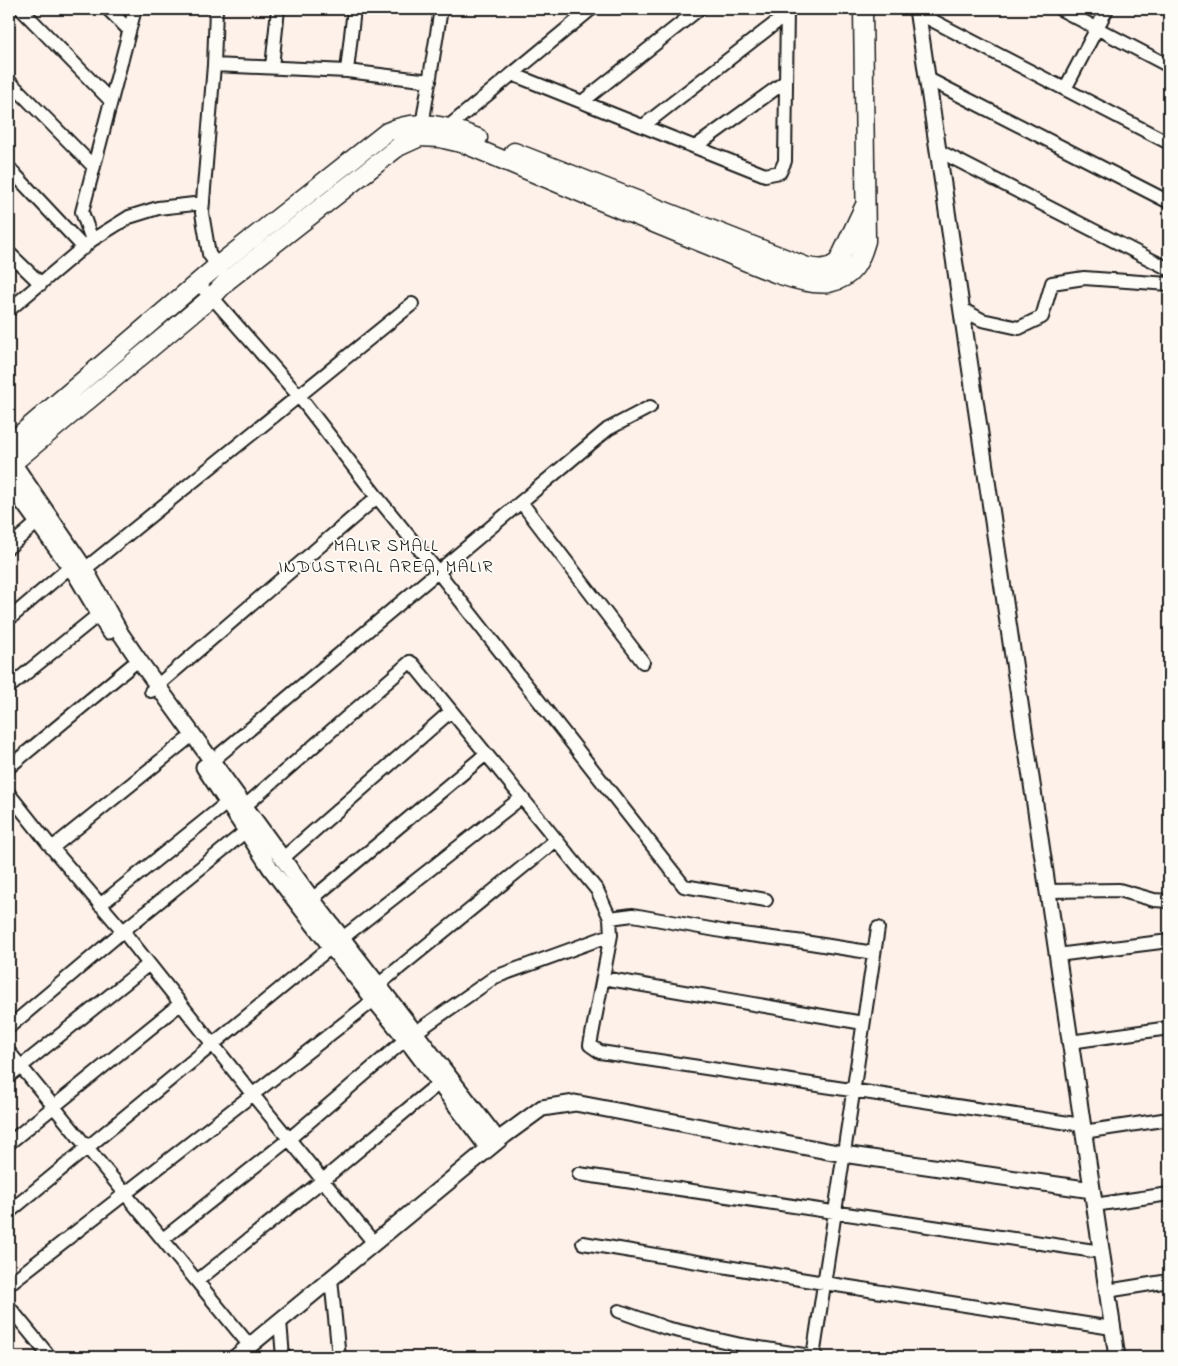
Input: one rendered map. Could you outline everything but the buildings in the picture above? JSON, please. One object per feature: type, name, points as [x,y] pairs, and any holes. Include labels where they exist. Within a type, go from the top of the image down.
[{"type":"main road","points":[[9,444],[217,266],[387,132],[407,124],[440,138],[465,144],[797,281],[828,283],[848,276],[861,260],[866,241],[863,9]]},
{"type":"main road","points":[[10,462],[212,297],[228,281],[421,130],[448,127],[807,267],[824,269],[838,262],[866,204]]},
{"type":"street","points":[[21,9],[111,101]]},
{"type":"street","points":[[108,9],[129,30]]},
{"type":"street","points":[[88,244],[82,212],[135,9]]},
{"type":"street","points":[[216,9],[214,65],[202,213],[209,254],[228,281]]},
{"type":"street","points":[[272,67],[278,9]]},
{"type":"street","points":[[347,70],[354,9]]},
{"type":"street","points":[[421,130],[441,9]]},
{"type":"street","points":[[448,127],[591,9]]},
{"type":"street","points":[[582,102],[698,9]]},
{"type":"street","points":[[1060,9],[1169,66]]},
{"type":"street","points":[[1065,89],[1107,9]]},
{"type":"street","points":[[512,74],[765,175],[780,172],[785,161],[787,11]]},
{"type":"street","points":[[643,126],[787,11]]},
{"type":"street","points":[[918,11],[1117,1357]]},
{"type":"street","points":[[918,11],[1169,143]]},
{"type":"street","points":[[214,65],[347,70],[430,81]]},
{"type":"street","points":[[928,79],[1169,202]]},
{"type":"street","points":[[9,81],[94,167]]},
{"type":"street","points":[[694,147],[786,81]]},
{"type":"street","points":[[939,152],[1169,269]]},
{"type":"street","points":[[9,168],[88,244]]},
{"type":"street","points":[[9,310],[88,244],[129,217],[158,208],[203,203]]},
{"type":"street","points":[[9,253],[41,284]]},
{"type":"street","points":[[962,310],[982,320],[1019,328],[1042,316],[1052,283],[1084,278],[1169,284]]},
{"type":"street","points":[[197,283],[212,297],[298,395],[684,886],[766,900]]},
{"type":"street","points":[[9,619],[77,568],[412,304]]},
{"type":"street","points":[[209,764],[608,429],[650,407]]},
{"type":"street","points":[[10,462],[54,534],[121,634],[185,741],[209,764],[228,802],[271,869],[336,943],[378,985],[439,1084],[493,1144]]},
{"type":"street","points":[[9,483],[38,522],[54,534]]},
{"type":"street","points":[[154,688],[377,497]]},
{"type":"street","points":[[521,502],[643,662]]},
{"type":"street","points":[[9,547],[38,522]]},
{"type":"street","points":[[77,568],[98,615],[131,666],[154,688],[209,764],[245,806],[312,899],[336,943],[374,1000],[411,1036],[493,1144]]},
{"type":"street","points":[[9,686],[98,615]]},
{"type":"street","points":[[245,806],[410,662],[414,664],[597,890],[610,918],[611,935],[590,1045],[594,1049],[600,1052],[853,1090],[1083,1128],[1169,1119]]},
{"type":"street","points":[[9,767],[131,666]]},
{"type":"street","points":[[282,858],[451,711]]},
{"type":"street","points":[[52,848],[185,741]]},
{"type":"street","points":[[312,899],[486,754]]},
{"type":"street","points":[[9,794],[374,1243]]},
{"type":"street","points":[[9,1212],[336,943],[521,798]]},
{"type":"street","points":[[100,905],[228,802]]},
{"type":"street","points":[[9,1027],[122,931],[246,832]]},
{"type":"street","points":[[378,985],[556,840]]},
{"type":"street","points":[[1048,891],[1119,890],[1154,900],[1169,901]]},
{"type":"street","points":[[610,918],[633,914],[727,932],[874,953]]},
{"type":"street","points":[[813,1357],[878,928]]},
{"type":"street","points":[[163,1239],[289,1138],[411,1036],[495,977],[611,935]]},
{"type":"street","points":[[1057,955],[1169,941]]},
{"type":"street","points":[[9,1076],[149,964]]},
{"type":"street","points":[[603,978],[863,1022]]},
{"type":"street","points":[[9,1284],[374,1000]]},
{"type":"street","points":[[9,1143],[180,1004]]},
{"type":"street","points":[[1070,1042],[1169,1028]]},
{"type":"street","points":[[9,1052],[250,1346]]},
{"type":"street","points":[[197,1280],[323,1180],[439,1084]]},
{"type":"street","points":[[236,1357],[493,1144],[542,1108],[575,1103],[843,1154],[1093,1197],[1169,1194]]},
{"type":"street","points":[[579,1174],[1101,1252]]},
{"type":"street","points":[[582,1243],[824,1284],[1112,1328]]},
{"type":"street","points":[[331,1279],[339,1357]]},
{"type":"street","points":[[1107,1291],[1169,1281]]},
{"type":"street","points":[[9,1307],[50,1357]]},
{"type":"street","points":[[619,1311],[675,1330],[741,1345],[818,1357]]},
{"type":"street","points":[[280,1321],[283,1357]]},
{"type":"district","name":"MALIR SMALL INDUSTRIAL AREA, MALIR","points":[[386,557]]}]
